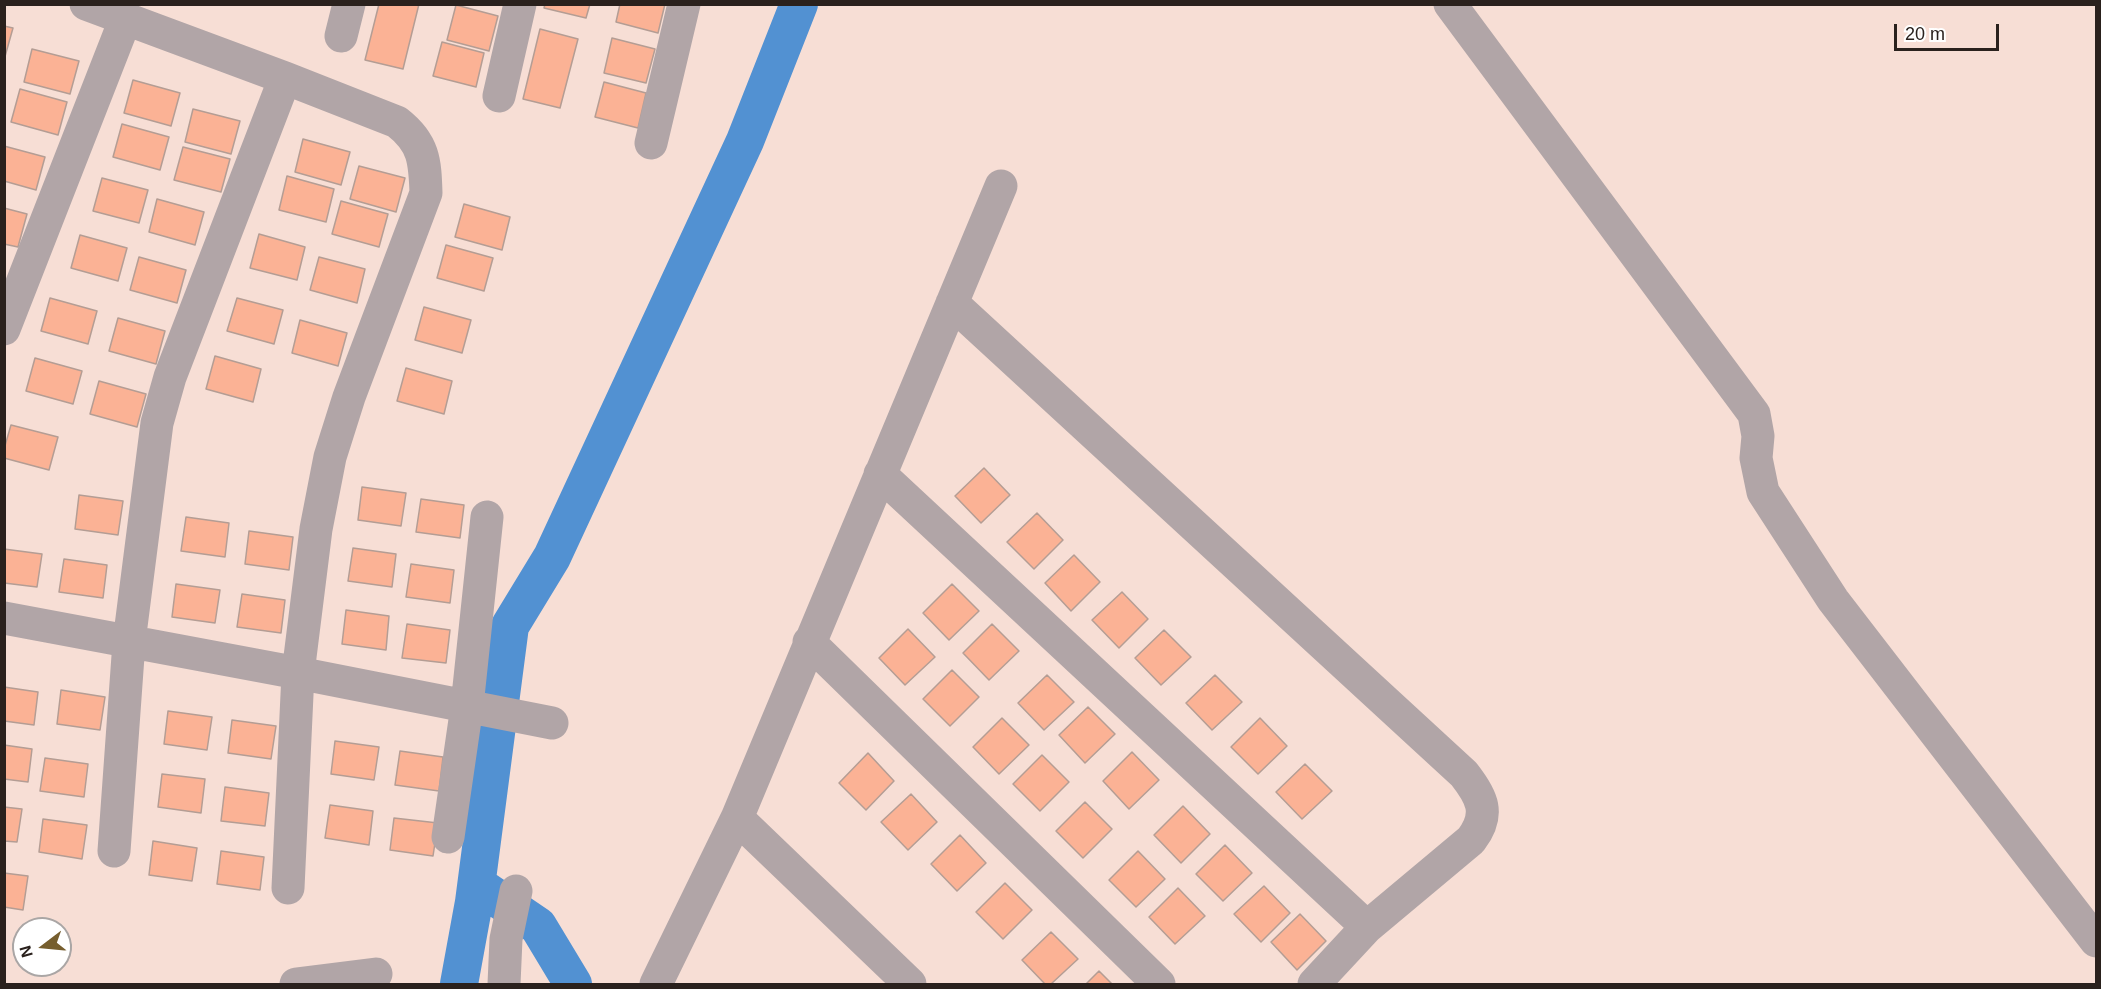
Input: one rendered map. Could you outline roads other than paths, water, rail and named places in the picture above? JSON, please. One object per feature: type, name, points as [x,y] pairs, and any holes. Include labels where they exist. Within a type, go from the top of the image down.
[{"type":"street","points":[[86,4],[397,122],[411,133],[420,148],[425,164],[426,193],[349,397],[330,457],[316,529],[298,673],[288,888]]},
{"type":"street","points":[[341,36],[349,4]]},
{"type":"street","points":[[499,96],[520,4]]},
{"type":"street","points":[[651,143],[684,4]]},
{"type":"street","points":[[1450,4],[1754,414],[1758,436],[1756,458],[1763,492],[1833,600],[2097,941]]},
{"type":"street","points":[[4,329],[125,20]]},
{"type":"street","points":[[114,851],[129,642],[158,423],[170,377],[285,78]]},
{"type":"street","points":[[656,984],[737,818],[1001,186]]},
{"type":"street","points":[[952,303],[1464,774],[1478,792],[1483,809],[1482,826],[1472,840],[1367,927],[1314,984]]},
{"type":"street","points":[[880,474],[1367,927]]},
{"type":"street","points":[[448,837],[475,708],[487,517]]},
{"type":"street","points":[[4,618],[543,722]]},
{"type":"street","points":[[809,642],[1159,984]]},
{"type":"street","points":[[737,818],[910,984]]},
{"type":"street","points":[[504,984],[506,939],[516,891]]},
{"type":"street","points":[[296,984],[376,974]]},
{"type":"waterway","points":[[459,984],[474,902],[510,626],[552,557],[745,141],[799,4]]},
{"type":"waterway","points":[[485,890],[538,926],[573,984]]}]
